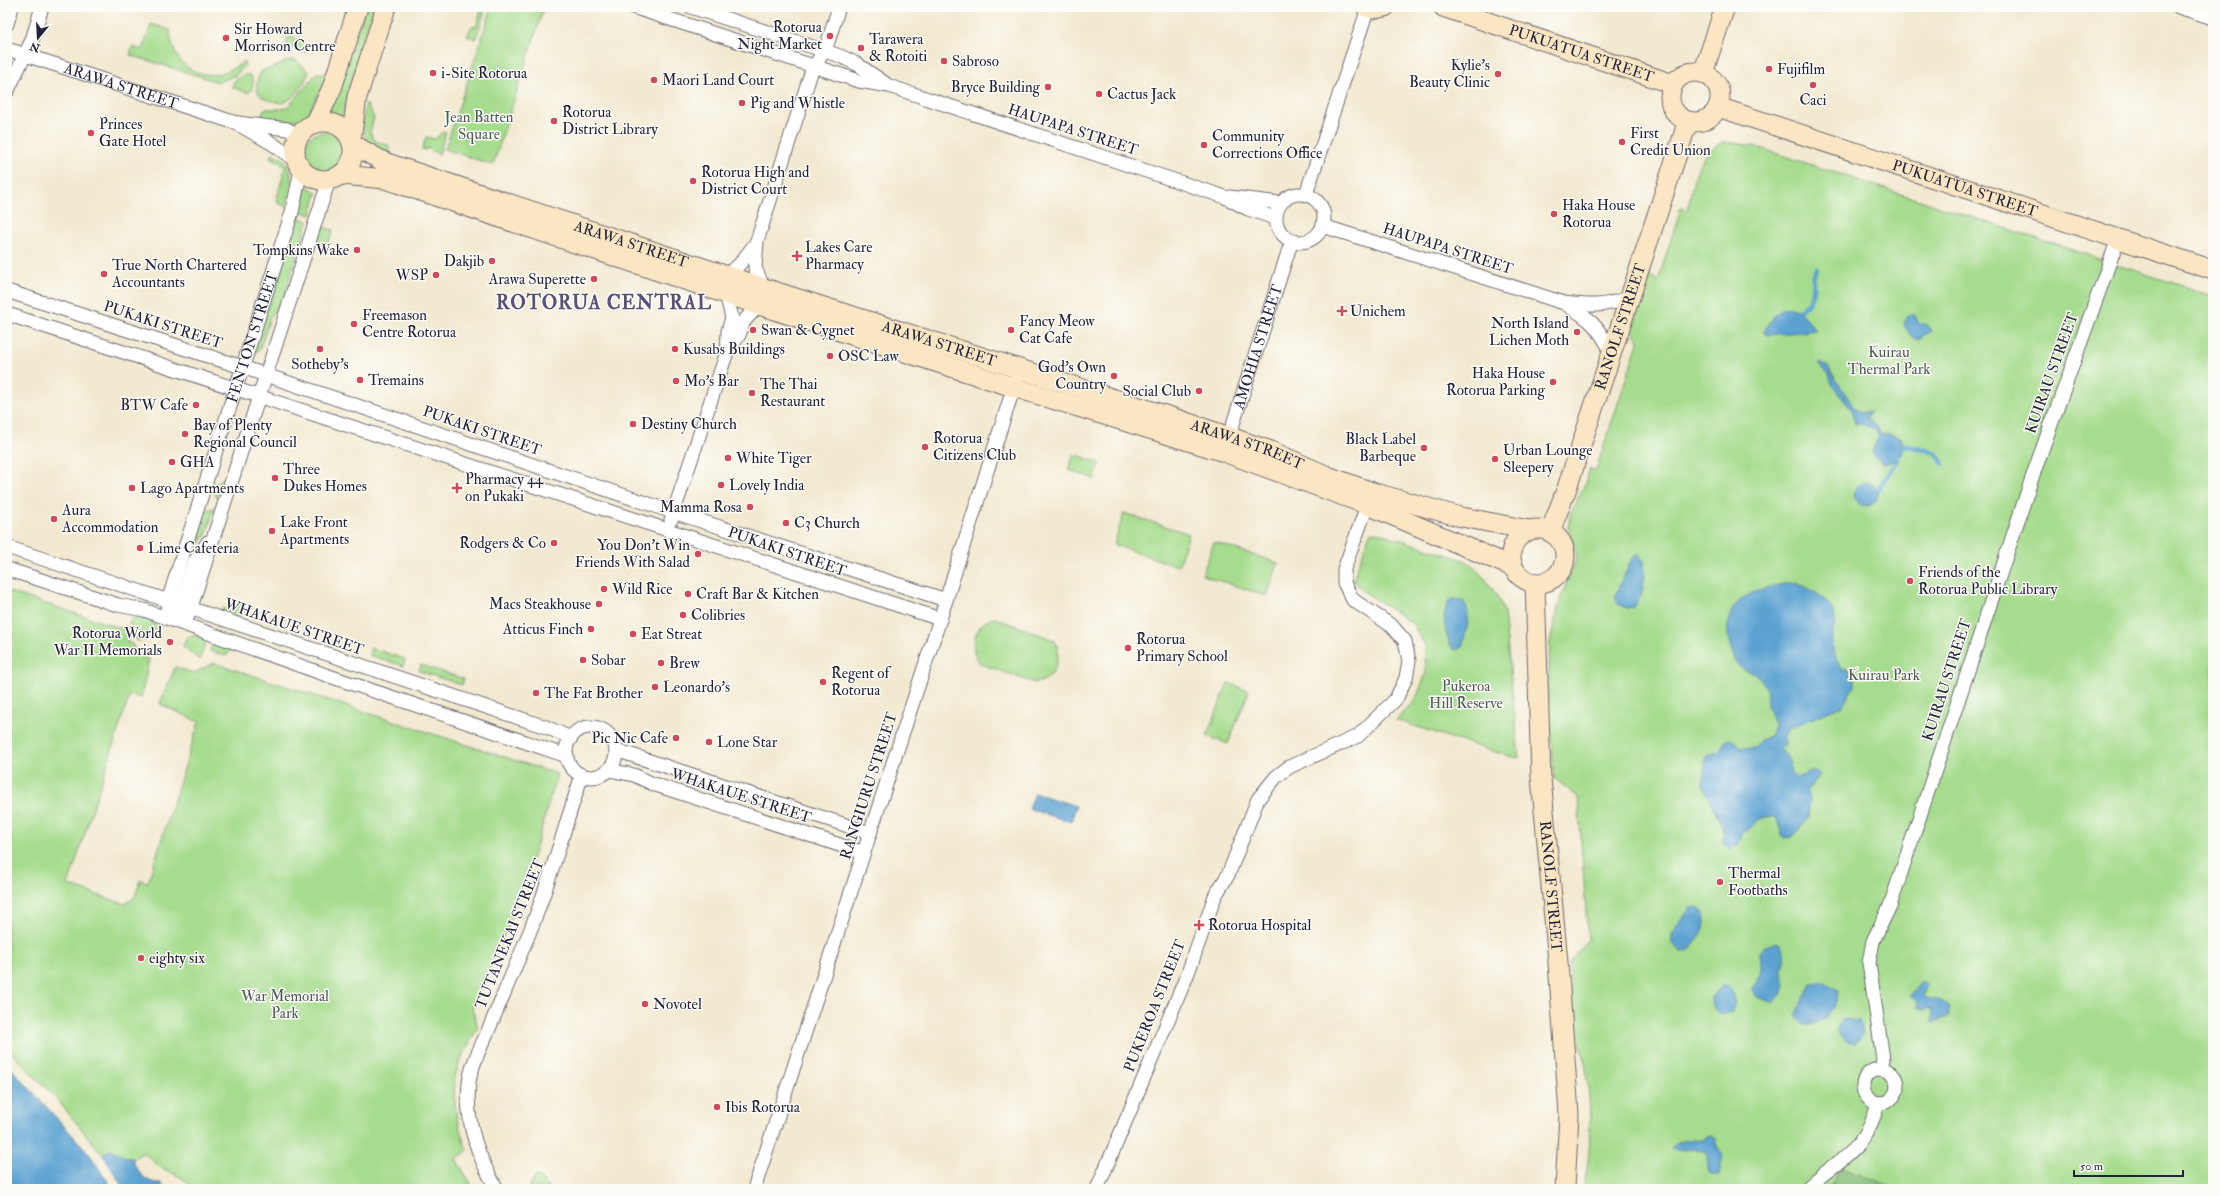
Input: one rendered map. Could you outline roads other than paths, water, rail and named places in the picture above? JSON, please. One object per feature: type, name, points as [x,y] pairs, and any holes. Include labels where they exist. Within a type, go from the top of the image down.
[{"type":"main road","points":[[316,122],[332,88],[358,7]]},
{"type":"main road","points":[[352,142],[341,127],[325,122],[316,122],[304,129],[295,143],[298,166],[309,176],[318,180],[335,177],[349,166],[353,156],[352,142],[357,97],[386,7]]},
{"type":"main road","name":"PUKUATUA STREET","points":[[1443,7],[1674,84]]},
{"type":"main road","points":[[1703,74],[1725,7]]},
{"type":"main road","points":[[1687,73],[1703,74],[1713,80],[1718,86],[1720,100],[1718,107],[1705,119],[1688,121],[1676,114],[1672,108],[1670,94],[1674,84],[1687,73]]},
{"type":"main road","name":"PUKUATUA STREET","points":[[1718,107],[2213,270]]},
{"type":"main road","name":"RANOLF STREET","points":[[1550,532],[1567,488],[1610,351],[1688,121]]},
{"type":"main road","name":"ARAWA STREET","points":[[352,142],[384,162],[726,285]]},
{"type":"main road","name":"ARAWA STREET","points":[[335,177],[385,179],[762,296],[1020,369],[1226,445]]},
{"type":"main road","name":"ARAWA STREET","points":[[762,296],[1013,388],[1226,445],[1271,451],[1330,477],[1513,567]]},
{"type":"main road","name":"ARAWA STREET","points":[[1370,498],[1529,530]]},
{"type":"main road","points":[[1536,529],[1550,532],[1558,537],[1563,545],[1564,563],[1560,572],[1553,578],[1535,583],[1519,575],[1513,567],[1511,558],[1512,549],[1516,540],[1529,530],[1536,529]]},
{"type":"main road","name":"RANOLF STREET","points":[[1535,583],[1541,778],[1570,1114],[1565,1189]]},
{"type":"street","points":[[7,24],[12,7]]},
{"type":"street","points":[[7,92],[25,55],[42,7]]},
{"type":"street","name":"HAUPAPA STREET","points":[[632,7],[859,81],[889,86],[1225,197],[1248,209],[1275,218]]},
{"type":"street","name":"HAUPAPA STREET","points":[[691,7],[824,51],[857,64],[889,86]]},
{"type":"street","points":[[727,352],[739,335],[744,321],[762,296],[755,268],[757,241],[814,67],[824,51],[839,7]]},
{"type":"street","points":[[1306,194],[1373,7]]},
{"type":"street","points":[[2179,7],[2213,18]]},
{"type":"street","name":"ARAWA STREET","points":[[7,49],[236,123],[281,128],[299,135]]},
{"type":"street","name":"ARAWA STREET","points":[[236,123],[273,144],[298,166]]},
{"type":"street","name":"FENTON STREET","points":[[175,621],[235,388],[292,212],[298,166]]},
{"type":"street","name":"FENTON STREET","points":[[175,621],[180,605],[215,531],[264,375],[335,177]]},
{"type":"street","points":[[1297,194],[1306,194],[1315,199],[1322,206],[1324,216],[1323,226],[1315,238],[1308,241],[1293,242],[1280,233],[1275,218],[1280,203],[1288,197],[1297,194]]},
{"type":"street","name":"HAUPAPA STREET","points":[[1225,197],[1280,203]]},
{"type":"street","name":"HAUPAPA STREET","points":[[1323,226],[1564,303],[1597,306],[1608,305],[1628,298]]},
{"type":"street","name":"KUIRAU STREET","points":[[1882,1069],[1883,1059],[1869,963],[1873,941],[1890,906],[2034,472],[2118,239]]},
{"type":"street","points":[[668,529],[727,352],[728,331],[732,318],[726,285],[757,241]]},
{"type":"street","name":"AMOHIA STREET","points":[[1226,445],[1262,329],[1289,249],[1293,242]]},
{"type":"street","name":"PUKAKI STREET","points":[[7,291],[264,375],[673,512],[946,600]]},
{"type":"street","name":"HAUPAPA STREET","points":[[1564,303],[1592,321],[1600,331],[1610,351]]},
{"type":"street","name":"PUKAKI STREET","points":[[7,314],[940,619]]},
{"type":"street","name":"RANGIURU STREET","points":[[754,1189],[1020,369]]},
{"type":"street","name":"PUKEROA STREET","points":[[1097,1189],[1185,980],[1215,896],[1228,875],[1258,799],[1276,777],[1289,767],[1358,736],[1396,699],[1406,678],[1409,661],[1405,641],[1392,626],[1353,600],[1344,583],[1344,569],[1370,498]]},
{"type":"street","name":"WHAKAUE STREET","points":[[7,547],[546,727],[571,738]]},
{"type":"street","points":[[7,569],[118,605],[144,610],[567,756]]},
{"type":"street","points":[[593,727],[601,730],[612,738],[616,750],[613,764],[609,770],[596,776],[582,775],[574,770],[567,756],[568,743],[571,738],[585,728],[593,727]]},
{"type":"street","name":"WHAKAUE STREET","points":[[616,750],[870,833]]},
{"type":"street","name":"WHAKAUE STREET","points":[[609,770],[634,775],[653,784],[864,853]]},
{"type":"street","name":"TUTANEKAI STREET","points":[[497,1189],[477,1150],[470,1127],[468,1104],[469,1080],[476,1058],[531,928],[557,859],[582,775]]},
{"type":"street","points":[[1882,1069],[1889,1071],[1895,1077],[1898,1087],[1891,1099],[1878,1103],[1870,1100],[1862,1087],[1866,1076],[1873,1070],[1882,1069]]},
{"type":"street","points":[[1806,1189],[1849,1155],[1860,1143],[1872,1124],[1878,1103]]},
{"type":"water","points":[[1788,307],[1799,311],[1816,330],[1767,335],[1764,330],[1776,313]]},
{"type":"water","points":[[1914,314],[1918,322],[1927,325],[1931,331],[1917,340],[1911,336],[1904,325],[1906,317]]},
{"type":"water","points":[[1820,362],[1828,367],[1855,409],[1862,413],[1870,412],[1867,418],[1877,427],[1881,435],[1888,434],[1901,438],[1903,449],[1900,457],[1888,463],[1882,464],[1872,453],[1878,435],[1876,430],[1859,423],[1855,424],[1852,411],[1832,384],[1829,374],[1818,364]]},
{"type":"water","points":[[1866,482],[1871,483],[1877,489],[1877,499],[1871,505],[1866,506],[1861,505],[1855,499],[1854,494],[1855,489],[1861,483]]},
{"type":"water","points":[[1638,554],[1644,561],[1642,591],[1638,602],[1634,607],[1626,608],[1618,604],[1615,596],[1632,558]]},
{"type":"water","points":[[1796,582],[1809,588],[1822,597],[1832,609],[1835,615],[1832,635],[1834,652],[1841,668],[1847,669],[1854,678],[1854,686],[1842,706],[1787,729],[1784,738],[1785,745],[1780,749],[1790,760],[1791,773],[1796,777],[1811,771],[1820,774],[1817,780],[1806,791],[1810,797],[1808,819],[1793,836],[1785,838],[1781,836],[1780,825],[1776,817],[1763,818],[1742,832],[1737,846],[1729,849],[1723,842],[1723,830],[1721,823],[1703,785],[1706,759],[1709,755],[1720,751],[1725,741],[1728,740],[1734,741],[1742,748],[1755,748],[1760,740],[1770,736],[1774,725],[1767,705],[1768,691],[1761,679],[1753,673],[1740,668],[1736,661],[1728,635],[1729,618],[1732,609],[1738,602],[1750,594],[1766,588]]},
{"type":"water","points":[[1452,599],[1463,600],[1468,611],[1468,623],[1462,647],[1457,650],[1453,649],[1450,644],[1444,616],[1448,603]]},
{"type":"water","points":[[1035,793],[1076,806],[1071,822],[1029,809]]},
{"type":"water","points":[[1690,908],[1701,909],[1705,921],[1703,932],[1688,951],[1681,952],[1672,944],[1672,934]]},
{"type":"water","points":[[1778,942],[1784,954],[1782,973],[1785,986],[1780,997],[1773,1003],[1757,997],[1752,989],[1758,980],[1760,972],[1760,952],[1765,946]]},
{"type":"water","points":[[1825,982],[1839,990],[1835,1004],[1829,1014],[1824,1018],[1805,1025],[1796,1015],[1799,1007],[1812,984]]},
{"type":"water","points":[[1922,982],[1928,985],[1923,995],[1928,1000],[1942,1000],[1950,1007],[1947,1018],[1932,1022],[1932,1010],[1927,1008],[1924,1010],[1918,1008],[1916,1000],[1910,996]]},
{"type":"water","points":[[1722,986],[1727,986],[1732,992],[1735,1001],[1732,1012],[1723,1014],[1717,1012],[1712,1002],[1712,997]]},
{"type":"water","points":[[1843,1019],[1855,1021],[1859,1019],[1863,1026],[1863,1035],[1855,1043],[1846,1041],[1837,1029],[1838,1025]]},
{"type":"water","points":[[7,1064],[88,1152],[113,1189],[7,1189]]},
{"type":"water","points":[[1711,1135],[1716,1138],[1716,1144],[1723,1156],[1719,1175],[1711,1174],[1708,1169],[1708,1155],[1703,1151],[1694,1148],[1671,1148],[1682,1141],[1704,1140],[1707,1136]]},
{"type":"water","points":[[111,1149],[125,1157],[134,1159],[132,1161],[147,1180],[161,1183],[167,1189],[124,1189],[103,1155]]},
{"type":"waterway","points":[[1799,311],[1809,303],[1813,291],[1813,277],[1817,269]]},
{"type":"waterway","points":[[1904,445],[1937,453],[1943,464]]},
{"type":"waterway","points":[[1878,489],[1898,460]]},
{"type":"place","name":"Rotorua Night Market","points":[[830,36]]},
{"type":"place","name":"Sir Howard Morrison Centre","points":[[226,38]]},
{"type":"place","name":"Tarawera & Rotoiti","points":[[861,48]]},
{"type":"place","name":"Sabroso","points":[[944,61]]},
{"type":"place","name":"Fujifilm","points":[[1769,69]]},
{"type":"place","name":"i-Site Rotorua","points":[[433,73]]},
{"type":"place","name":"Kylie's Beauty Clinic","points":[[1498,74]]},
{"type":"place","name":"Maori Land Court","points":[[654,80]]},
{"type":"place","name":"Caci","points":[[1813,85]]},
{"type":"place","name":"Bryce Building","points":[[1048,87]]},
{"type":"place","name":"Cactus Jack","points":[[1099,94]]},
{"type":"place","name":"Pig and Whistle","points":[[742,103]]},
{"type":"place","name":"Rotorua District Library","points":[[554,121]]},
{"type":"place","name":"Princes Gate Hotel","points":[[91,133]]},
{"type":"place","name":"First Credit Union","points":[[1622,142]]},
{"type":"place","name":"Community Corrections Office","points":[[1204,145]]},
{"type":"place","name":"Rotorua High and District Court","points":[[693,181]]},
{"type":"place","name":"Haka House Rotorua","points":[[1554,214]]},
{"type":"place","name":"Tompkins Wake","points":[[357,250]]},
{"type":"place","name":"Lakes Care Pharmacy","points":[[797,256]]},
{"type":"place","name":"Dakjib","points":[[492,261]]},
{"type":"place","name":"True North Chartered Accountants","points":[[104,274]]},
{"type":"place","name":"WSP","points":[[436,275]]},
{"type":"place","name":"Arawa Superette","points":[[594,279]]},
{"type":"place","name":"Unichem","points":[[1342,311]]},
{"type":"place","name":"Freemason Centre Rotorua","points":[[354,324]]},
{"type":"place","name":"Swan & Cygnet","points":[[753,330]]},
{"type":"place","name":"Fancy Meow Cat Cafe","points":[[1011,330]]},
{"type":"place","name":"North Island Lichen Moth","points":[[1577,332]]},
{"type":"place","name":"Sotheby's","points":[[320,349]]},
{"type":"place","name":"Kusabs Buildings","points":[[675,349]]},
{"type":"place","name":"OSC Law","points":[[830,356]]},
{"type":"place","name":"God's Own Country","points":[[1114,376]]},
{"type":"place","name":"Tremains","points":[[360,380]]},
{"type":"place","name":"Mo's Bar","points":[[676,381]]},
{"type":"place","name":"Haka House Rotorua Parking","points":[[1553,382]]},
{"type":"place","name":"Social Club","points":[[1199,391]]},
{"type":"place","name":"The Thai Restaurant","points":[[752,393]]},
{"type":"place","name":"BTW Cafe","points":[[196,405]]},
{"type":"place","name":"Destiny Church","points":[[633,424]]},
{"type":"place","name":"Bay of Plenty Regional Council","points":[[185,434]]},
{"type":"place","name":"Rotorua Citizens Club","points":[[925,447]]},
{"type":"place","name":"Black Label Barbeque","points":[[1424,448]]},
{"type":"place","name":"White Tiger","points":[[728,458]]},
{"type":"place","name":"Urban Lounge Sleepery","points":[[1495,459]]},
{"type":"place","name":"GHA","points":[[172,462]]},
{"type":"place","name":"Three Dukes Homes","points":[[275,478]]},
{"type":"place","name":"Lovely India","points":[[721,485]]},
{"type":"place","name":"Lago Apartments","points":[[132,488]]},
{"type":"place","name":"Pharmacy 44 on Pukaki","points":[[457,488]]},
{"type":"place","name":"Mamma Rosa","points":[[750,507]]},
{"type":"place","name":"Aura Accommodation","points":[[54,519]]},
{"type":"place","name":"C3 Church","points":[[786,523]]},
{"type":"place","name":"Lake Front Apartments","points":[[272,531]]},
{"type":"place","name":"Rodgers & Co","points":[[554,543]]},
{"type":"place","name":"Lime Cafeteria","points":[[140,548]]},
{"type":"place","name":"You Don't Win Friends With Salad","points":[[698,554]]},
{"type":"place","name":"Friends of the Rotorua Public Library","points":[[1910,581]]},
{"type":"place","name":"Wild Rice","points":[[604,589]]},
{"type":"place","name":"Craft Bar & Kitchen","points":[[688,594]]},
{"type":"place","name":"Macs Steakhouse","points":[[599,604]]},
{"type":"place","name":"Colibries","points":[[683,615]]},
{"type":"place","name":"Atticus Finch","points":[[591,629]]},
{"type":"place","name":"Eat Streat","points":[[633,634]]},
{"type":"place","name":"Rotorua World War II Memorials","points":[[170,642]]},
{"type":"place","name":"Rotorua Primary School","points":[[1128,648]]},
{"type":"place","name":"Sobar","points":[[583,660]]},
{"type":"place","name":"Brew","points":[[661,663]]},
{"type":"place","name":"Regent of Rotorua","points":[[823,682]]},
{"type":"place","name":"Leonardo’s","points":[[655,687]]},
{"type":"place","name":"The Fat Brother","points":[[536,693]]},
{"type":"place","name":"Pic Nic Cafe","points":[[676,738]]},
{"type":"place","name":"Lone Star","points":[[709,742]]},
{"type":"place","name":"Thermal Footbaths","points":[[1720,882]]},
{"type":"place","name":"Rotorua Hospital","points":[[1199,925]]},
{"type":"place","name":"eighty six","points":[[141,958]]},
{"type":"place","name":"Novotel","points":[[645,1004]]},
{"type":"place","name":"Ibis Rotorua","points":[[717,1107]]},
{"type":"district","name":"ROTORUA CENTRAL","points":[[604,303]]},
{"type":"park label","name":"Jean Batten Square","points":[[479,126]]},
{"type":"park label","name":"Kuirau Thermal Park","points":[[1889,360]]},
{"type":"park label","name":"Kuirau Park","points":[[1884,675]]},
{"type":"park label","name":"Pukeroa Hill Reserve","points":[[1466,694]]},
{"type":"park label","name":"War Memorial Park","points":[[285,1004]]}]
